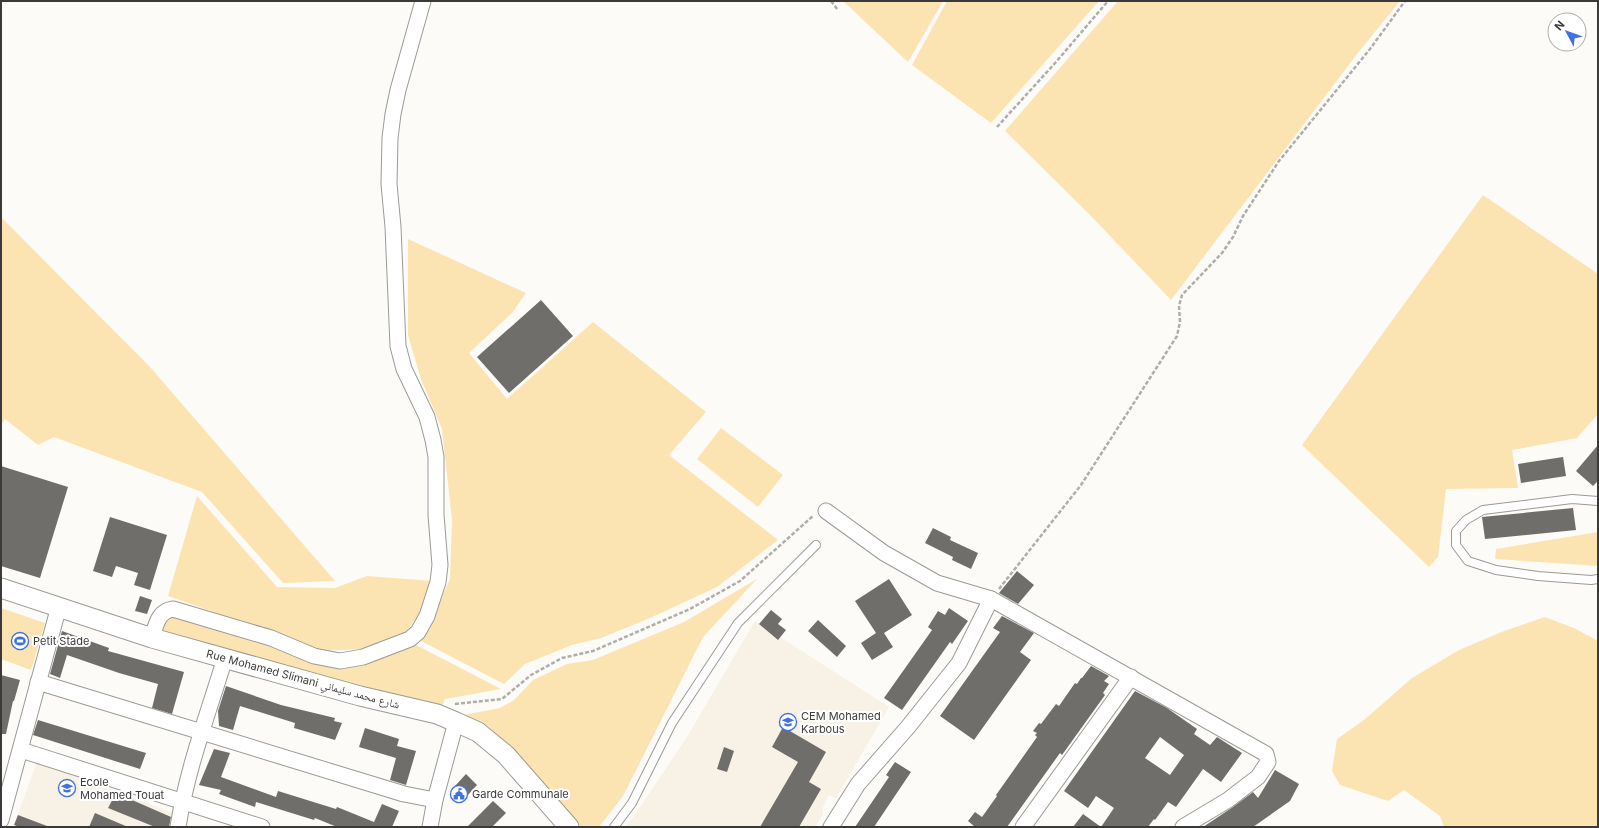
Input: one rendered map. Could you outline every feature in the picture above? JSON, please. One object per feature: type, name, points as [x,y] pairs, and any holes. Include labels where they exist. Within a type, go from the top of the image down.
[{"type":"street","points":[[152,638],[159,617],[165,611],[173,609],[278,640],[314,656],[340,661],[363,657],[410,640],[418,632],[427,616],[438,582],[440,565],[436,515],[436,457],[427,417],[404,369],[398,346],[393,227],[388,170],[394,108],[423,1]]},
{"type":"street","points":[[826,511],[884,553],[937,583],[991,599],[1266,754],[1268,762],[1258,777],[1228,800],[1183,827]]},
{"type":"street","name":"Rue Mohamed Slimani شارع محمد سليماني","points":[[1,588],[152,638],[360,696],[437,714],[450,719],[478,732],[506,755],[569,827]]},
{"type":"street","points":[[831,827],[858,784],[908,727],[959,663],[991,599]]},
{"type":"street","points":[[1,820],[59,606]]},
{"type":"street","points":[[178,827],[182,802],[225,658]]},
{"type":"street","points":[[1023,827],[1131,677]]},
{"type":"street","points":[[38,682],[404,794],[435,800]]},
{"type":"street","points":[[430,827],[450,719]]},
{"type":"street","points":[[21,750],[262,827]]},
{"type":"lane","points":[[1598,501],[1572,499],[1483,510],[1466,520],[1456,531],[1456,545],[1468,561],[1496,570],[1538,576],[1592,580],[1598,579]]},
{"type":"lane","points":[[614,827],[632,803],[672,722],[738,623],[816,545]]},
{"type":"path","points":[[831,1],[838,10]]},
{"type":"path","points":[[997,127],[1056,62],[1108,1]]},
{"type":"path","points":[[991,599],[1081,485],[1177,336],[1180,322],[1179,306],[1182,295],[1222,253],[1233,237],[1243,216],[1279,161],[1370,49],[1405,1]]},
{"type":"path","points":[[450,719],[449,705],[479,700],[502,699],[531,675],[562,658],[593,651],[690,609],[740,581],[816,514],[826,511]]},
{"type":"shaded area","points":[[843,1],[943,1],[908,62]]},
{"type":"shaded area","points":[[947,1],[1099,1],[991,123],[912,65]]},
{"type":"shaded area","points":[[1118,1],[1400,1],[1357,54],[1171,300],[1091,216],[1005,131]]},
{"type":"shaded area","points":[[1483,195],[1598,274],[1598,414],[1577,438],[1512,450],[1518,488],[1446,489],[1438,557],[1429,567],[1302,445]]},
{"type":"shaded area","points":[[1,217],[150,367],[335,581],[283,583],[202,492],[54,437],[38,445],[5,419],[1,425]]},
{"type":"shaded area","points":[[408,239],[526,293],[512,313],[469,353],[507,399],[593,322],[706,412],[669,455],[778,540],[717,587],[650,618],[601,638],[572,645],[525,664],[504,684],[421,641],[450,579],[452,520],[442,429],[421,379],[408,335]]},
{"type":"shaded area","points":[[721,428],[783,475],[758,507],[697,459]]},
{"type":"shaded area","points":[[197,496],[277,587],[335,588],[367,576],[432,581],[428,601],[406,632],[360,649],[318,651],[277,634],[168,596]]},
{"type":"shaded area","points":[[1598,532],[1598,566],[1495,559],[1496,549]]},
{"type":"shaded area","points":[[757,579],[703,637],[623,796],[599,827],[579,827],[523,761],[488,726],[458,716],[500,708],[514,700],[533,680],[567,664],[593,660],[684,622]]},
{"type":"shaded area","name":"Petit Stade","points":[[1,608],[45,623],[31,670],[1,659]]},
{"type":"shaded area","points":[[170,614],[276,645],[336,667],[393,654],[416,645],[501,689],[445,699],[441,709],[159,633]]},
{"type":"shaded area","points":[[1545,617],[1576,629],[1598,641],[1598,827],[1444,827],[1440,816],[1404,790],[1388,801],[1340,785],[1332,771],[1337,739],[1364,720],[1412,678],[1459,650],[1504,631]]},
{"type":"shaded area","name":"CEM Mohamed Karbous","points":[[755,621],[889,707],[836,798],[829,795],[823,807],[823,814],[815,827],[625,827],[687,737]]},
{"type":"shaded area","name":"Ecole Mohamed Touat","points":[[37,762],[176,814],[171,827],[20,827],[14,825]]},
{"type":"building","points":[[541,300],[573,336],[509,393],[477,357]]},
{"type":"building","points":[[1598,445],[1598,481],[1593,486],[1576,471]]},
{"type":"building","points":[[1563,457],[1566,476],[1521,483],[1518,464]]},
{"type":"building","points":[[1,466],[68,487],[40,578],[1,566]]},
{"type":"building","points":[[1573,508],[1576,530],[1485,539],[1482,517]]},
{"type":"building","points":[[110,517],[167,535],[150,590],[134,585],[138,573],[116,566],[112,577],[93,571]]},
{"type":"building","points":[[933,528],[951,537],[950,540],[978,553],[971,569],[952,560],[953,557],[925,543]]},
{"type":"building","points":[[1017,571],[1034,585],[1018,604],[999,593]]},
{"type":"building","points":[[889,579],[912,615],[884,633],[893,647],[872,660],[861,643],[876,633],[855,601]]},
{"type":"building","points":[[140,596],[152,600],[147,614],[135,611]]},
{"type":"building","points":[[949,608],[968,621],[952,644],[950,642],[902,710],[884,698],[932,630],[928,627],[938,611],[945,615]]},
{"type":"building","points":[[771,610],[782,619],[778,624],[786,630],[778,640],[759,624]]},
{"type":"building","points":[[1002,616],[1034,633],[1020,652],[1031,660],[974,740],[940,716],[1000,632],[993,628]]},
{"type":"building","points":[[818,620],[846,646],[837,657],[808,631]]},
{"type":"building","points":[[62,631],[109,648],[108,651],[184,672],[172,714],[152,708],[158,684],[119,673],[67,655],[60,678],[50,674]]},
{"type":"building","points":[[1091,666],[1109,676],[1104,681],[1109,684],[1103,693],[1105,695],[1062,755],[1060,753],[1007,827],[975,827],[968,821],[975,812],[982,817],[1037,737],[1035,735],[1037,733],[1033,731],[1039,723],[1041,724],[1056,704],[1059,706],[1075,683],[1077,684]]},
{"type":"building","points":[[1,675],[20,680],[13,701],[6,734],[1,734]]},
{"type":"building","points":[[226,686],[281,705],[335,718],[334,721],[342,723],[335,740],[294,728],[295,723],[240,706],[233,730],[219,726],[218,711]]},
{"type":"building","points":[[1135,691],[1167,708],[1197,729],[1194,734],[1210,745],[1217,737],[1242,753],[1221,782],[1203,769],[1176,807],[1168,802],[1148,827],[1101,827],[1114,808],[1096,796],[1088,808],[1064,791]],"holes":[[[1160,737],[1184,755],[1170,775],[1145,758]]]},
{"type":"building","points":[[38,720],[146,753],[140,769],[33,735]]},
{"type":"building","points":[[783,727],[826,752],[809,782],[821,789],[799,827],[760,827],[798,762],[772,747]]},
{"type":"building","points":[[365,728],[399,739],[397,746],[416,751],[406,785],[390,780],[396,758],[359,747]]},
{"type":"building","points":[[724,747],[734,751],[727,772],[717,769]]},
{"type":"building","points":[[214,749],[230,753],[221,777],[276,797],[278,791],[336,809],[337,807],[374,822],[382,804],[399,811],[392,827],[337,827],[315,818],[314,820],[256,802],[255,807],[219,794],[221,790],[199,785]]},
{"type":"building","points":[[895,762],[911,772],[874,827],[855,827],[889,777],[886,775]]},
{"type":"building","points":[[1275,770],[1299,784],[1290,801],[1253,827],[1203,827],[1253,792],[1258,798]]},
{"type":"building","points":[[466,774],[477,785],[467,796],[455,786]]},
{"type":"building","points":[[116,793],[171,817],[169,827],[155,827],[108,808]]},
{"type":"building","points":[[493,801],[506,813],[492,827],[467,827]]},
{"type":"building","points":[[95,813],[128,827],[89,827]]},
{"type":"building","points":[[1083,814],[1101,827],[1073,827]]},
{"type":"building","points":[[18,815],[47,827],[20,827],[14,825]]},
{"type":"place","name":"Petit Stade","points":[[20,641]]},
{"type":"place","name":"CEM Mohamed Karbous","points":[[788,722]]},
{"type":"place","name":"Ecole Mohamed Touat","points":[[67,788]]},
{"type":"place","name":"Garde Communale","points":[[459,794]]}]
